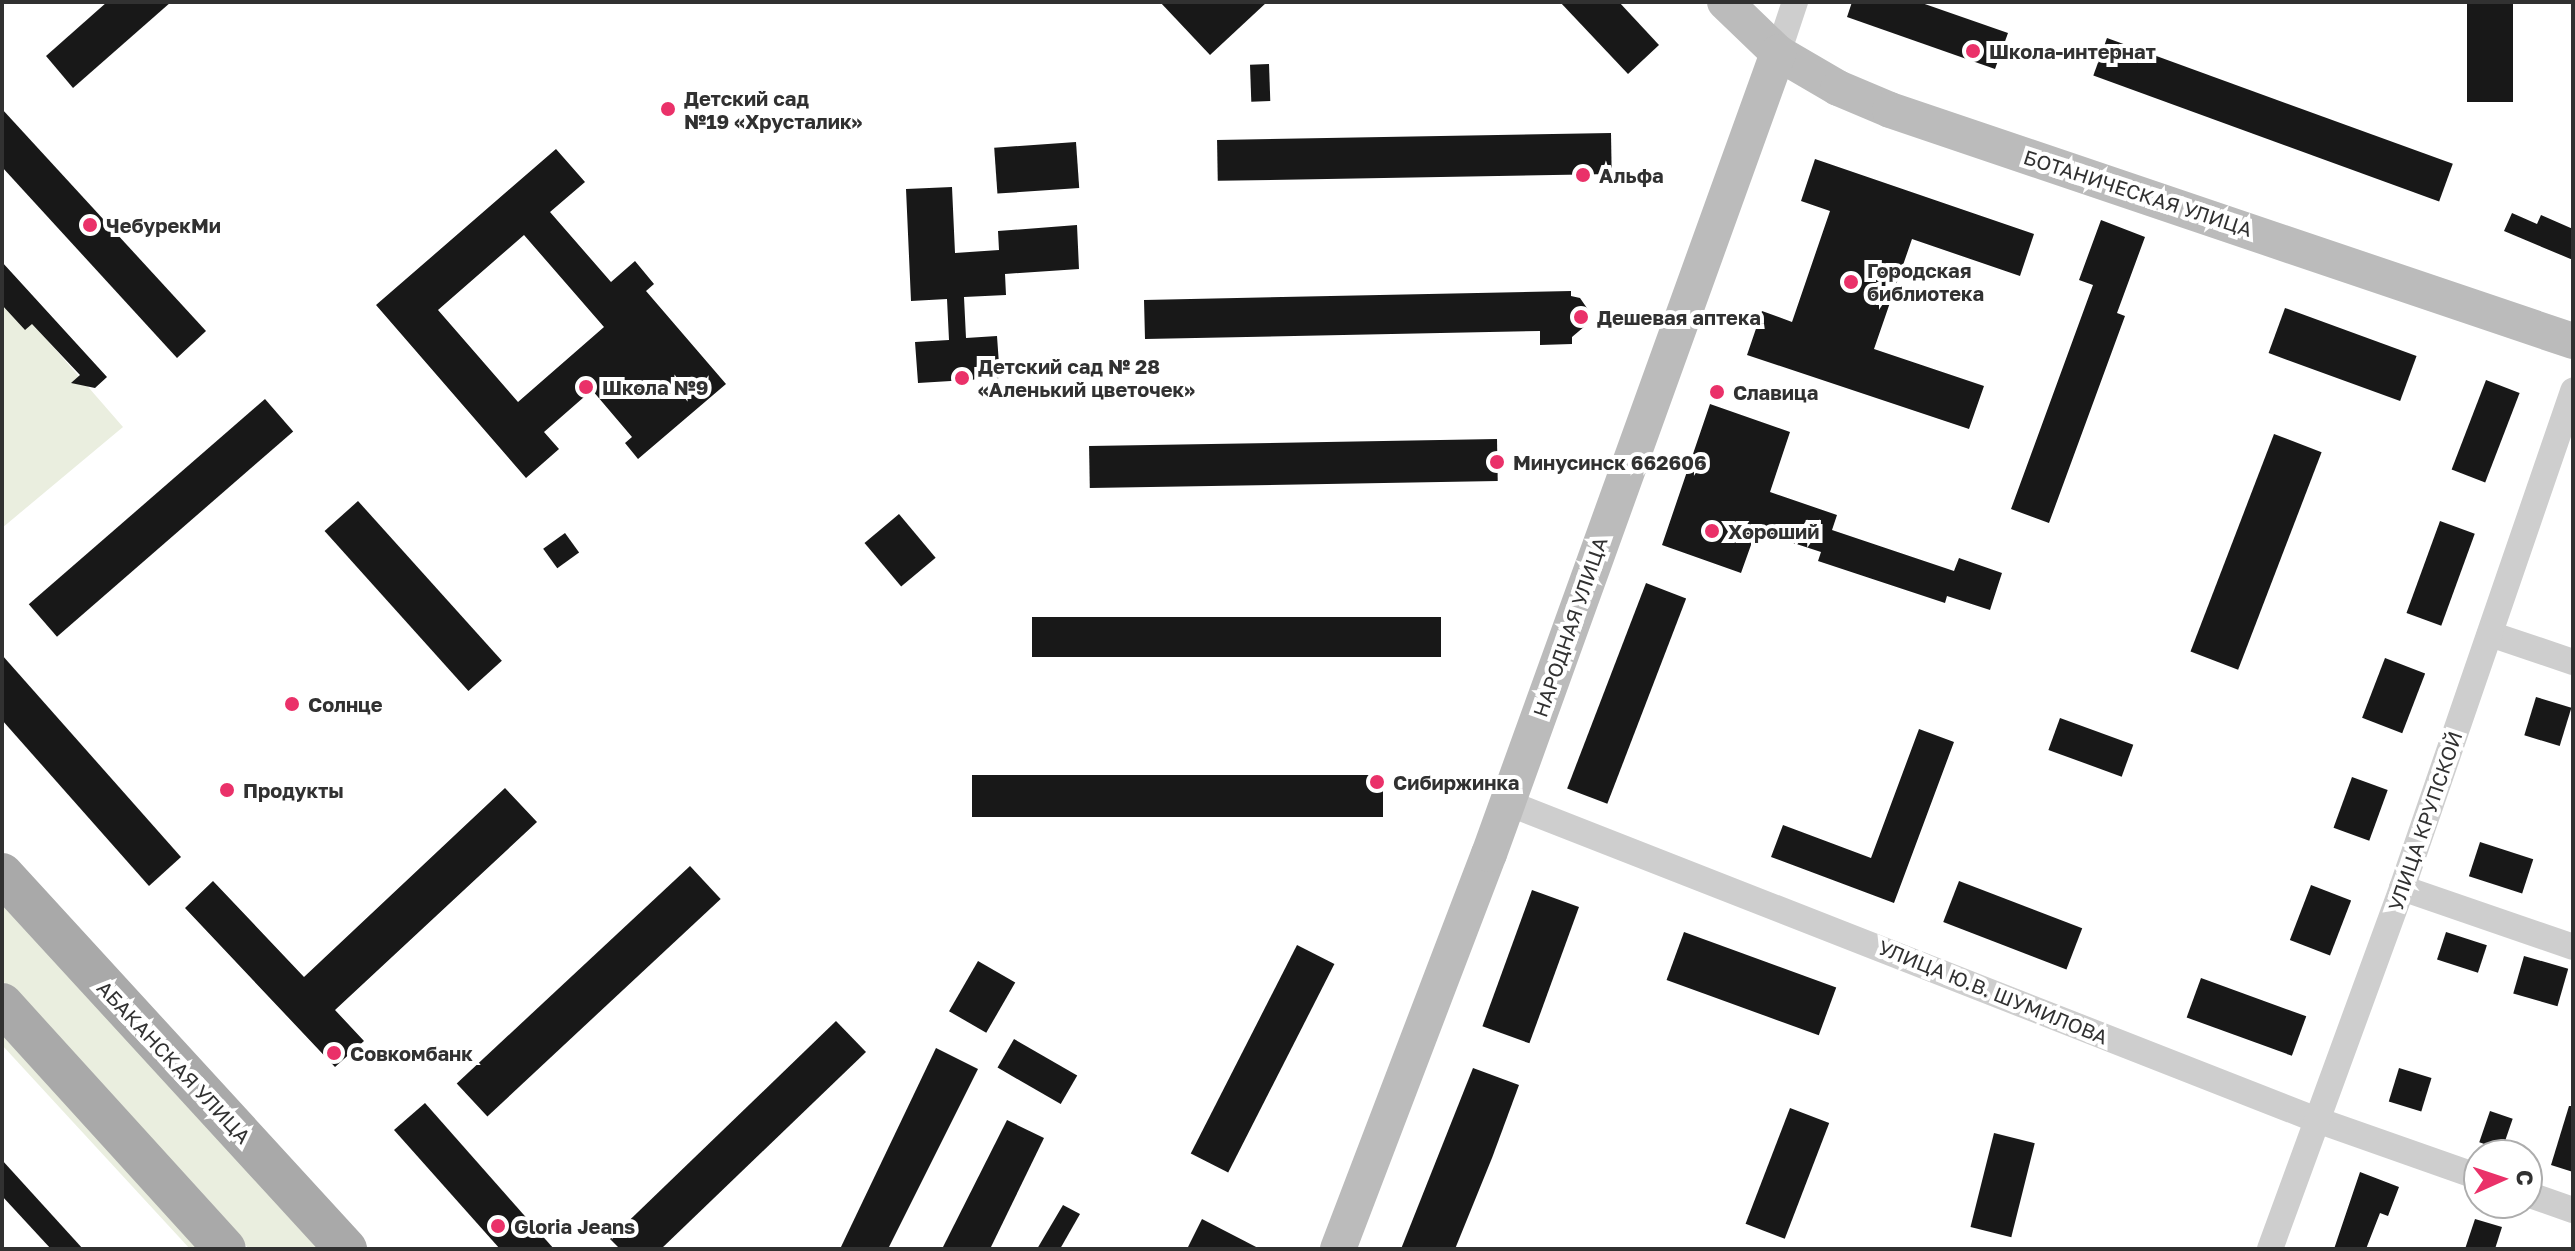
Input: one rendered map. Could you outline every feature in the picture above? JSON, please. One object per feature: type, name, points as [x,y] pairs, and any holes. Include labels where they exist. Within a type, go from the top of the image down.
[{"type":"main road","name":"АБАКАНСКАЯ УЛИЦА","points":[[2,874],[346,1249]]},
{"type":"main road","points":[[2,1004],[225,1249]]},
{"type":"street","name":"БОТАНИЧЕСКАЯ УЛИЦА","points":[[1725,2],[1778,53],[1838,88],[1890,110],[2573,341]]},
{"type":"street","name":"НАРОДНАЯ УЛИЦА","points":[[1338,1249],[1508,803],[1795,2]]},
{"type":"street","name":"УЛИЦА КРУПСКОЙ","points":[[2270,1249],[2402,888],[2573,391]]},
{"type":"street","points":[[2490,634],[2573,662]]},
{"type":"street","name":"УЛИЦА Ю.В. ШУМИЛОВА","points":[[1508,803],[2317,1120],[2463,1171]]},
{"type":"street","points":[[2402,888],[2573,947]]},
{"type":"street","points":[[2543,1200],[2573,1210]]},
{"type":"shaded area","points":[[2,288],[123,427],[2,528]]},
{"type":"shaded area","points":[[2,900],[322,1249],[249,1249],[2,980]]},
{"type":"shaded area","points":[[2,1023],[208,1249],[190,1249],[2,1045]]},
{"type":"building","points":[[107,2],[171,2],[73,88],[46,56]]},
{"type":"building","points":[[1160,2],[1267,2],[1210,55]]},
{"type":"building","points":[[1560,2],[1619,2],[1659,45],[1628,74]]},
{"type":"building","name":"Школа-интернат","points":[[1852,2],[1919,2],[2008,33],[1995,69],[1847,17]]},
{"type":"building","points":[[2467,2],[2513,2],[2513,102],[2467,102]]},
{"type":"building","points":[[2107,38],[2453,164],[2439,201],[2093,76]]},
{"type":"building","points":[[1269,64],[1270,101],[1251,102],[1250,65]]},
{"type":"building","points":[[2,109],[206,331],[177,358],[2,167]]},
{"type":"building","points":[[1611,133],[1612,174],[1218,181],[1217,140]]},
{"type":"building","points":[[1076,142],[1079,188],[997,194],[994,148]]},
{"type":"building","points":[[556,149],[585,182],[550,212],[611,282],[635,261],[654,284],[646,291],[726,384],[638,459],[625,443],[632,437],[592,390],[544,432],[559,449],[526,478],[376,305]],"holes":[[[524,235],[604,327],[518,402],[438,310]]]},
{"type":"building","points":[[1815,159],[2034,234],[2020,276],[1912,239],[1874,349],[1984,386],[1969,429],[1747,355],[1762,311],[1792,322],[1830,211],[1801,201]]},
{"type":"building","points":[[952,187],[955,253],[999,250],[998,231],[1077,225],[1079,269],[1005,274],[1006,295],[964,297],[966,338],[997,336],[1000,378],[918,383],[915,342],[949,340],[947,299],[911,301],[906,189]]},
{"type":"building","points":[[2512,213],[2537,224],[2541,215],[2573,229],[2573,260],[2504,231]]},
{"type":"building","points":[[2101,220],[2145,237],[2117,313],[2125,316],[2049,523],[2011,509],[2093,285],[2079,280]]},
{"type":"building","points":[[2,262],[107,377],[95,388],[71,383],[80,375],[32,324],[25,330],[2,305]]},
{"type":"building","points":[[1571,291],[1571,296],[1580,298],[1589,311],[1585,326],[1572,337],[1572,344],[1540,345],[1540,331],[1145,339],[1144,300]]},
{"type":"building","points":[[2285,308],[2417,356],[2400,401],[2269,353]]},
{"type":"building","points":[[2486,380],[2520,393],[2485,483],[2452,470]]},
{"type":"building","points":[[265,399],[293,431],[57,637],[29,604]]},
{"type":"building","points":[[1710,404],[1790,432],[1770,492],[1837,515],[1832,530],[1954,571],[1959,558],[2002,573],[1990,610],[1947,596],[1945,603],[1818,561],[1821,552],[1756,531],[1741,573],[1662,545]]},
{"type":"building","points":[[2274,434],[2322,452],[2238,670],[2191,652]]},
{"type":"building","points":[[1497,439],[1498,481],[1090,488],[1089,446]]},
{"type":"building","points":[[358,501],[502,661],[468,691],[325,531]]},
{"type":"building","points":[[899,514],[936,558],[901,587],[865,543]]},
{"type":"building","points":[[2440,521],[2475,534],[2441,626],[2406,613]]},
{"type":"building","points":[[565,533],[579,552],[557,568],[543,549]]},
{"type":"building","points":[[1646,583],[1686,598],[1607,804],[1567,788]]},
{"type":"building","points":[[1032,617],[1441,617],[1441,657],[1032,657]]},
{"type":"building","points":[[2,655],[181,857],[149,886],[2,720]]},
{"type":"building","points":[[2385,658],[2425,673],[2402,733],[2362,718]]},
{"type":"building","points":[[2536,697],[2571,708],[2560,746],[2524,735]]},
{"type":"building","points":[[2060,718],[2133,745],[2122,777],[2048,750]]},
{"type":"building","points":[[1919,729],[1954,742],[1894,903],[1771,857],[1783,825],[1871,858]]},
{"type":"building","points":[[972,775],[1383,775],[1383,817],[972,817]]},
{"type":"building","points":[[2352,777],[2388,790],[2369,841],[2334,828]]},
{"type":"building","points":[[505,788],[537,822],[335,1010],[364,1041],[335,1067],[185,908],[213,881],[304,977]]},
{"type":"building","points":[[2480,842],[2533,859],[2522,894],[2469,876]]},
{"type":"building","points":[[690,866],[721,899],[487,1116],[457,1084]]},
{"type":"building","points":[[1959,881],[2082,928],[2066,969],[1943,922]]},
{"type":"building","points":[[2311,885],[2351,900],[2330,955],[2290,940]]},
{"type":"building","points":[[1532,890],[1579,907],[1529,1043],[1482,1026]]},
{"type":"building","points":[[1684,932],[1836,987],[1819,1035],[1667,980]]},
{"type":"building","points":[[2446,932],[2487,945],[2478,973],[2437,960]]},
{"type":"building","points":[[1297,945],[1334,964],[1228,1173],[1191,1153]]},
{"type":"building","points":[[2524,956],[2568,969],[2557,1006],[2513,993]]},
{"type":"building","points":[[978,961],[1015,982],[986,1033],[949,1011]]},
{"type":"building","points":[[2201,978],[2306,1016],[2292,1056],[2187,1017]]},
{"type":"building","points":[[836,1021],[866,1052],[661,1249],[620,1249],[610,1239]]},
{"type":"building","points":[[1014,1039],[1077,1076],[1061,1104],[998,1068]]},
{"type":"building","points":[[936,1048],[978,1069],[888,1249],[840,1249]]},
{"type":"building","points":[[1473,1068],[1519,1085],[1492,1158],[1455,1249],[1401,1249]]},
{"type":"building","points":[[2399,1068],[2432,1078],[2421,1111],[2389,1101]]},
{"type":"building","points":[[425,1103],[554,1249],[500,1249],[394,1130]]},
{"type":"building","points":[[2569,1106],[2573,1106],[2573,1172],[2551,1165]]},
{"type":"building","points":[[1790,1108],[1829,1123],[1785,1239],[1746,1224]]},
{"type":"building","points":[[2490,1111],[2513,1119],[2506,1139],[2480,1139]]},
{"type":"building","points":[[1007,1120],[1044,1138],[990,1249],[942,1249]]},
{"type":"building","points":[[1994,1133],[2035,1143],[2011,1237],[1971,1227]]},
{"type":"building","points":[[2,1160],[83,1249],[51,1249],[2,1196]]},
{"type":"building","points":[[2360,1172],[2399,1187],[2388,1216],[2380,1213],[2366,1249],[2334,1249]]},
{"type":"building","points":[[1063,1205],[1080,1214],[1060,1249],[1037,1249]]},
{"type":"building","points":[[1202,1219],[1260,1249],[1187,1249]]},
{"type":"building","points":[[2475,1219],[2502,1227],[2495,1249],[2465,1249]]},
{"type":"place","name":"Школа-интернат","points":[[1973,51]]},
{"type":"place","name":"Детский сад №19 «Хрусталик»","points":[[668,109]]},
{"type":"place","name":"Альфа","points":[[1583,175]]},
{"type":"place","name":"ЧебурекМи","points":[[90,225]]},
{"type":"place","name":"Городская библиотека","points":[[1851,282]]},
{"type":"place","name":"Дешевая аптека","points":[[1581,317]]},
{"type":"place","name":"Детский сад № 28 «Аленький цветочек»","points":[[962,378]]},
{"type":"place","name":"Школа №9","points":[[586,387]]},
{"type":"place","name":"Славица","points":[[1717,392]]},
{"type":"place","name":"Минусинск 662606","points":[[1497,462]]},
{"type":"place","name":"Хороший","points":[[1712,531]]},
{"type":"place","name":"Солнце","points":[[292,704]]},
{"type":"place","name":"Сибиржинка","points":[[1377,782]]},
{"type":"place","name":"Продукты","points":[[227,790]]},
{"type":"place","name":"Совкомбанк","points":[[334,1053]]},
{"type":"place","name":"Gloria Jeans","points":[[498,1226]]}]
